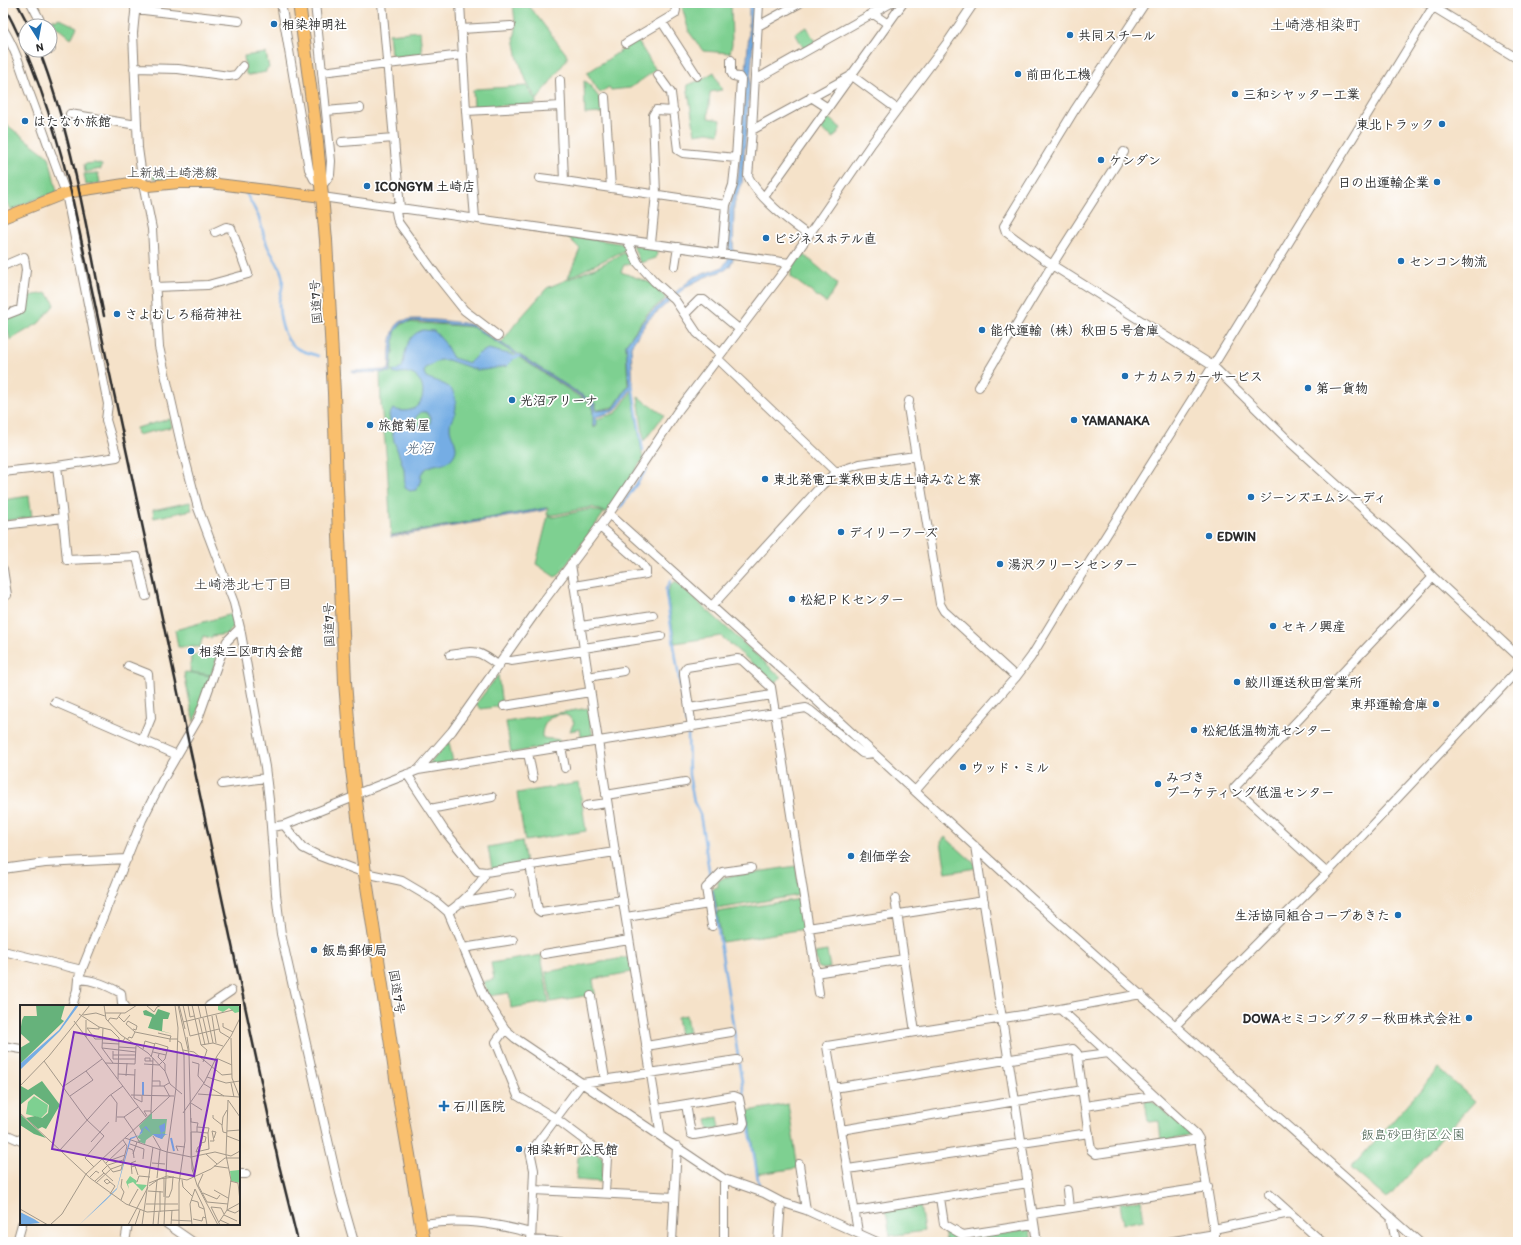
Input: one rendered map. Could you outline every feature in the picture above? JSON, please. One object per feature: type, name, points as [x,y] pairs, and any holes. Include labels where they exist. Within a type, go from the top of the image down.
[{"type":"highway","name":"国道7号","points":[[299,3],[322,191],[331,318],[346,682],[354,796],[364,873],[398,1091],[424,1242]]},
{"type":"main road","name":"上新城土崎港線","points":[[3,218],[66,193],[137,182],[148,186],[180,183],[210,183],[322,191]]},
{"type":"street","points":[[31,3],[39,18]]},
{"type":"street","points":[[282,3],[309,170],[322,191],[398,208],[789,263]]},
{"type":"street","points":[[315,3],[331,170],[322,191]]},
{"type":"street","points":[[382,3],[394,138],[398,222],[436,276],[464,310],[498,336]]},
{"type":"street","points":[[460,3],[462,55],[475,218]]},
{"type":"street","points":[[626,43],[675,14],[676,10],[674,3]]},
{"type":"street","points":[[759,3],[748,176],[750,182],[790,223],[808,235]]},
{"type":"street","points":[[758,26],[800,3]]},
{"type":"street","points":[[755,80],[891,3]]},
{"type":"street","points":[[764,197],[903,3]]},
{"type":"street","points":[[418,770],[452,731],[571,564],[609,514],[677,412],[789,263],[897,109],[947,43],[974,3]]},
{"type":"street","points":[[1144,3],[1074,112],[1004,226],[1006,232],[1052,265],[1213,366],[1290,442],[1405,547],[1433,577],[1518,656]]},
{"type":"street","points":[[915,791],[1016,677],[1031,657],[1213,366],[1430,5],[1518,59]]},
{"type":"street","points":[[239,21],[136,6],[133,33],[139,156],[152,229],[158,347],[198,508],[234,603],[240,628],[266,778],[280,934],[340,1193],[354,1242]]},
{"type":"street","points":[[872,13],[888,24]]},
{"type":"street","points":[[662,22],[697,76]]},
{"type":"street","points":[[461,29],[511,26]]},
{"type":"street","points":[[3,29],[14,50],[24,76],[66,193],[108,404],[106,420],[116,457],[3,472]]},
{"type":"street","points":[[322,72],[462,55]]},
{"type":"street","points":[[727,255],[726,205],[733,185],[741,80],[739,77],[733,76],[731,72],[731,60]]},
{"type":"street","points":[[134,68],[178,69],[189,72],[229,76],[236,74],[243,66]]},
{"type":"street","points":[[658,75],[671,93],[678,150],[683,153],[736,158]]},
{"type":"street","points":[[851,75],[897,109]]},
{"type":"street","points":[[752,130],[851,75]]},
{"type":"street","points":[[560,80],[564,181]]},
{"type":"street","points":[[605,97],[611,188]]},
{"type":"street","points":[[811,97],[828,108]]},
{"type":"street","points":[[466,111],[561,106]]},
{"type":"street","points":[[326,111],[360,108]]},
{"type":"street","points":[[651,243],[656,194],[653,115],[656,110],[674,111]]},
{"type":"street","points":[[70,114],[137,125]]},
{"type":"street","points":[[342,142],[394,138]]},
{"type":"street","points":[[979,387],[1052,265],[1124,152]]},
{"type":"street","points":[[540,178],[726,205]]},
{"type":"street","points":[[155,286],[208,285],[248,274],[231,228],[226,227],[215,232]]},
{"type":"street","points":[[627,240],[638,263],[671,297],[697,333],[836,472]]},
{"type":"street","points":[[675,266],[678,247]]},
{"type":"street","points":[[3,266],[24,257],[26,270],[21,309],[3,316]]},
{"type":"street","points":[[687,312],[699,300],[704,300],[740,329]]},
{"type":"street","points":[[909,401],[908,407],[940,604],[944,611],[1016,677]]},
{"type":"street","points":[[711,607],[822,485],[836,472],[860,464],[916,456]]},
{"type":"street","points":[[57,466],[67,560],[137,557],[146,596]]},
{"type":"street","points":[[609,514],[816,700],[975,846],[1419,1242]]},
{"type":"street","points":[[3,525],[63,518]]},
{"type":"street","points":[[574,586],[646,574],[646,570],[641,563],[599,526]]},
{"type":"street","points":[[571,564],[615,852],[662,1136]]},
{"type":"street","points":[[3,569],[7,595]]},
{"type":"street","points":[[1327,873],[1234,788],[1433,577]]},
{"type":"street","points":[[581,626],[653,615]]},
{"type":"street","points":[[72,1005],[77,990],[78,979],[142,820],[162,781],[198,719],[227,641],[240,628]]},
{"type":"street","points":[[450,655],[466,652],[477,652],[501,663],[661,636]]},
{"type":"street","points":[[692,726],[684,676],[684,671],[687,667],[737,659],[742,660],[770,687],[819,993]]},
{"type":"street","points":[[128,666],[148,674],[151,718],[142,740]]},
{"type":"street","points":[[1176,1025],[1327,873],[1518,670]]},
{"type":"street","points":[[588,677],[623,671]]},
{"type":"street","points":[[504,706],[590,692]]},
{"type":"street","points":[[689,708],[772,695]]},
{"type":"street","points":[[55,702],[178,755]]},
{"type":"street","points":[[271,827],[284,825],[418,770],[806,708],[862,753],[873,753]]},
{"type":"street","points":[[562,747],[565,768]]},
{"type":"street","points":[[528,753],[533,778]]},
{"type":"street","points":[[407,774],[444,830],[477,871],[486,872],[615,852]]},
{"type":"street","points":[[222,784],[266,778]]},
{"type":"street","points":[[586,806],[607,799],[685,782]]},
{"type":"street","points":[[430,809],[492,797]]},
{"type":"street","points":[[284,825],[303,848],[364,873],[402,881],[434,900],[448,912],[484,996],[505,1029],[515,1038],[724,1179],[764,1193],[781,1202],[806,1210],[858,1232],[866,1240],[877,1242]]},
{"type":"street","points":[[975,846],[1037,1242]]},
{"type":"street","points":[[3,869],[45,863],[127,859]]},
{"type":"street","points":[[530,865],[538,910],[541,912],[623,900]]},
{"type":"street","points":[[706,888],[722,872],[751,868]]},
{"type":"street","points":[[448,912],[483,879],[486,872]]},
{"type":"street","points":[[704,879],[712,926]]},
{"type":"street","points":[[459,903],[511,894]]},
{"type":"street","points":[[895,899],[915,1032]]},
{"type":"street","points":[[808,928],[984,901]]},
{"type":"street","points":[[626,917],[709,904]]},
{"type":"street","points":[[463,948],[513,940]]},
{"type":"street","points":[[544,954],[629,940]]},
{"type":"street","points":[[3,951],[82,970]]},
{"type":"street","points":[[815,973],[904,960]]},
{"type":"street","points":[[78,979],[103,983],[121,993],[122,1003],[124,1005]]},
{"type":"street","points":[[210,1005],[231,991]]},
{"type":"street","points":[[858,1232],[827,1046],[1001,1019],[1141,994]]},
{"type":"street","points":[[591,996],[605,1080]]},
{"type":"street","points":[[1060,1009],[1196,1134],[1199,1139],[1215,1235]]},
{"type":"street","points":[[505,1029],[496,1042],[518,1096],[555,1118],[607,1157],[605,1193]]},
{"type":"street","points":[[646,1046],[730,1032]]},
{"type":"street","points":[[3,1046],[20,1049]]},
{"type":"street","points":[[834,1088],[1073,1049],[1077,1053],[1078,1057],[1091,1150],[1096,1154],[1199,1139]]},
{"type":"street","points":[[1078,1057],[1109,1053]]},
{"type":"street","points":[[531,1238],[534,1170],[530,1151],[582,1083],[738,1060]]},
{"type":"street","points":[[841,1130],[1083,1090]]},
{"type":"street","points":[[657,1109],[686,1104],[734,1096],[739,1098],[744,1124],[742,1127],[694,1135],[691,1134],[686,1104]]},
{"type":"street","points":[[1085,1106],[1153,1096]]},
{"type":"street","points":[[3,1133],[20,1141]]},
{"type":"street","points":[[848,1169],[1089,1133]]},
{"type":"street","points":[[672,1242],[677,1146]]},
{"type":"street","points":[[799,1164],[806,1210]]},
{"type":"street","points":[[724,1179],[724,1242]]},
{"type":"street","points":[[855,1211],[1028,1183]]},
{"type":"street","points":[[1033,1214],[1208,1187]]},
{"type":"street","points":[[534,1190],[674,1197]]},
{"type":"street","points":[[1067,1190],[1070,1208]]},
{"type":"street","points":[[1269,1194],[1322,1242]]},
{"type":"street","points":[[940,1198],[944,1224],[962,1235],[1034,1224]]},
{"type":"street","points":[[778,1242],[781,1202]]},
{"type":"street","points":[[1168,1242],[1215,1235],[1290,1213]]},
{"type":"street","points":[[1391,1217],[1396,1242]]},
{"type":"street","points":[[422,1224],[444,1221],[497,1224],[531,1238],[561,1242]]},
{"type":"street","points":[[17,1242],[22,1225]]},
{"type":"street","points":[[125,1242],[128,1225]]},
{"type":"street","points":[[168,1225],[193,1242]]},
{"type":"green space","points":[[527,3],[567,55],[567,59],[537,100],[528,85],[518,59],[514,38],[516,30],[513,4]]},
{"type":"green space","points":[[681,3],[731,3],[732,44],[730,53],[703,51],[689,32]]},
{"type":"green space","points":[[58,18],[77,27],[71,39],[58,28]]},
{"type":"green space","points":[[807,27],[815,42],[804,49],[795,33]]},
{"type":"green space","points":[[420,31],[422,54],[395,57],[391,54],[389,34]]},
{"type":"green space","points":[[637,40],[656,70],[630,88],[611,90],[609,87],[600,93],[587,73]]},
{"type":"green space","points":[[266,53],[269,68],[266,69],[266,72],[249,75],[246,74],[244,56]]},
{"type":"green space","points":[[714,72],[722,90],[710,92],[708,118],[721,120],[719,134],[708,132],[695,134],[687,85],[701,80]]},
{"type":"green space","points":[[584,81],[588,83],[604,104],[604,113],[585,114]]},
{"type":"green space","points":[[527,86],[536,101],[536,104],[474,107],[473,91],[475,89]]},
{"type":"green space","points":[[827,117],[841,128],[834,138],[819,128]]},
{"type":"green space","points":[[3,122],[49,157],[57,192],[31,201],[12,210],[3,199]]},
{"type":"green space","points":[[95,163],[102,165],[101,169],[85,172],[84,164]]},
{"type":"green space","points":[[98,173],[100,183],[86,185],[84,174]]},
{"type":"green space","points":[[153,174],[185,175],[185,179],[166,180],[153,178]]},
{"type":"green space","points":[[566,235],[625,244],[627,249],[568,278],[580,249]]},
{"type":"green space","points":[[633,245],[658,248],[656,258],[640,263]]},
{"type":"green space","points":[[628,251],[634,264],[624,265],[621,272],[651,283],[666,298],[647,314],[626,344],[628,386],[614,407],[596,410],[596,404],[501,343],[516,323],[547,288],[597,267]]},
{"type":"green space","points":[[802,253],[838,284],[826,303],[791,277],[791,269]]},
{"type":"green space","points":[[47,293],[55,304],[39,323],[10,340],[5,319],[25,310],[28,296]]},
{"type":"green space","points":[[406,322],[473,327],[592,405],[594,425],[592,426],[595,428],[597,425],[597,419],[616,413],[632,391],[643,459],[606,513],[592,507],[547,515],[548,508],[391,535],[380,373],[391,372],[395,332],[396,329]]},
{"type":"green space","points":[[638,397],[664,415],[644,441]]},
{"type":"green space","points":[[170,419],[172,427],[137,435],[136,428]]},
{"type":"green space","points":[[29,496],[32,517],[3,521],[3,500]]},
{"type":"green space","points":[[190,502],[192,510],[154,518],[153,510]]},
{"type":"green space","points":[[591,509],[604,513],[559,575],[555,577],[536,564],[548,516],[554,517]]},
{"type":"green space","points":[[675,581],[781,677],[775,683],[721,636],[675,643],[667,594],[670,586]]},
{"type":"green space","points":[[232,614],[235,624],[228,634],[212,636],[211,638],[203,636],[200,647],[178,647],[175,630]]},
{"type":"green space","points":[[201,650],[218,655],[211,675],[190,672],[191,655],[200,655]]},
{"type":"green space","points":[[186,672],[211,676],[194,722],[184,673]]},
{"type":"green space","points":[[498,675],[502,706],[481,709],[476,704]]},
{"type":"green space","points":[[588,708],[593,738],[582,740],[580,729],[570,731],[574,722],[564,714],[559,714],[549,719],[545,724],[542,737],[559,740],[560,744],[511,753],[506,722]]},
{"type":"green space","points":[[449,742],[453,762],[427,766]]},
{"type":"green space","points":[[579,783],[586,831],[525,841],[517,793]]},
{"type":"green space","points":[[945,837],[975,864],[976,868],[946,873],[941,842]]},
{"type":"green space","points":[[522,841],[526,863],[492,869],[488,847]]},
{"type":"green space","points":[[796,866],[800,895],[717,909],[713,888],[718,887],[718,881],[725,877]]},
{"type":"green space","points":[[801,899],[805,929],[722,942],[717,912]]},
{"type":"green space","points":[[827,951],[830,968],[823,969],[818,967],[815,953]]},
{"type":"green space","points":[[541,955],[549,1002],[511,1008],[509,993],[489,996],[483,982],[494,979],[491,963]]},
{"type":"green space","points":[[629,957],[632,972],[593,979],[595,994],[551,1002],[546,972]]},
{"type":"green space","points":[[686,1015],[689,1035],[680,1036],[677,1017]]},
{"type":"green space","name":"飯島砂田街区公園","points":[[1439,1069],[1475,1101],[1387,1199],[1351,1168]]},
{"type":"green space","points":[[1151,1100],[1189,1132],[1190,1136],[1161,1141],[1159,1121],[1148,1122],[1145,1101]]},
{"type":"green space","points":[[788,1104],[798,1168],[758,1174],[748,1111]]},
{"type":"green space","points":[[718,1117],[720,1128],[709,1130],[707,1119]]},
{"type":"green space","points":[[596,1152],[603,1158],[602,1182],[576,1180],[578,1157]]},
{"type":"green space","points":[[1141,1200],[1144,1220],[1123,1224],[1120,1203]]},
{"type":"green space","points":[[920,1205],[924,1231],[890,1236],[886,1210]]},
{"type":"green space","points":[[944,1228],[961,1238],[1026,1229],[1030,1230],[1032,1242],[946,1242]]},
{"type":"water","points":[[749,3],[754,3],[754,33],[742,184],[734,207],[733,259],[730,266],[725,270],[705,277],[687,286],[648,320],[631,346],[633,387],[615,411],[596,417],[596,425],[595,427],[593,426],[593,404],[473,327],[469,326],[414,321],[402,323],[395,332],[390,372],[352,373],[352,371],[389,370],[392,334],[396,326],[401,321],[411,319],[439,320],[473,325],[591,401],[595,404],[597,411],[614,408],[629,385],[626,344],[648,315],[694,277],[723,267],[728,259],[729,210],[738,178],[749,33]]},
{"type":"water","name":"光沼","points":[[423,330],[434,331],[444,342],[453,358],[469,363],[478,354],[488,349],[513,355],[513,360],[507,366],[484,370],[477,370],[448,360],[440,360],[425,368],[424,373],[426,377],[446,385],[454,394],[456,409],[450,431],[456,446],[456,450],[452,458],[445,463],[433,465],[425,470],[421,474],[421,480],[416,490],[410,491],[405,488],[404,469],[394,441],[389,415],[393,409],[406,411],[415,407],[421,401],[423,392],[421,384],[416,377],[407,373],[395,374],[392,372],[402,368],[407,345],[417,333]],"holes":[[[421,412],[426,412],[431,418],[430,423],[427,426],[420,426],[416,422],[416,417]]]},
{"type":"water","points":[[546,508],[546,510],[391,537],[391,536]]},
{"type":"waterway","points":[[246,193],[259,218],[270,251],[281,271],[283,282],[279,308],[282,327],[287,339],[297,349],[318,356]]},
{"type":"waterway","points":[[513,358],[519,356]]},
{"type":"waterway","points":[[632,385],[643,451]]},
{"type":"waterway","points":[[620,508],[647,469]]},
{"type":"waterway","points":[[671,580],[666,589],[666,594],[686,723]]},
{"type":"waterway","points":[[688,732],[689,775],[694,802],[700,814],[710,876]]},
{"type":"waterway","points":[[712,891],[738,1056]]},
{"type":"waterway","points":[[739,1064],[759,1186]]},
{"type":"railway","points":[[17,3],[25,18]]},
{"type":"railway","points":[[3,4],[25,49],[43,96],[71,192],[279,1165],[298,1242]]},
{"type":"railway","points":[[42,58],[61,115],[69,148],[104,316]]},
{"type":"place","name":"相染神明社","points":[[274,24]]},
{"type":"place","name":"共同スチール","points":[[1070,35]]},
{"type":"place","name":"前田化工機","points":[[1018,74]]},
{"type":"place","name":"三和シヤッター工業","points":[[1235,94]]},
{"type":"place","name":"はたなか旅館","points":[[25,121]]},
{"type":"place","name":"東北トラック","points":[[1442,124]]},
{"type":"place","name":"ケンダン","points":[[1101,160]]},
{"type":"place","name":"日の出運輸企業","points":[[1437,182]]},
{"type":"place","name":"ICONGYM 土崎店","points":[[367,186]]},
{"type":"place","name":"ビジネスホテル直","points":[[766,238]]},
{"type":"place","name":"センコン物流","points":[[1401,261]]},
{"type":"place","name":"さよむしろ稲荷神社","points":[[117,314]]},
{"type":"place","name":"能代運輸（株）秋田５号倉庫","points":[[982,330]]},
{"type":"place","name":"ナカムラカーサービス","points":[[1125,376]]},
{"type":"place","name":"第一貨物","points":[[1308,388]]},
{"type":"place","name":"光沼アリーナ","points":[[512,400]]},
{"type":"place","name":"YAMANAKA","points":[[1074,420]]},
{"type":"place","name":"旅館菊屋","points":[[370,425]]},
{"type":"place","name":"東北発電工業秋田支店土崎みなと寮","points":[[765,479]]},
{"type":"place","name":"ジーンズエムシーディ","points":[[1251,497]]},
{"type":"place","name":"デイリーフーズ","points":[[841,532]]},
{"type":"place","name":"EDWIN","points":[[1209,536]]},
{"type":"place","name":"湯沢クリーンセンター","points":[[1000,564]]},
{"type":"place","name":"松紀ＰＫセンター","points":[[792,599]]},
{"type":"place","name":"セキノ興産","points":[[1273,626]]},
{"type":"place","name":"相染三区町内会館","points":[[191,651]]},
{"type":"place","name":"鮫川運送秋田営業所","points":[[1237,682]]},
{"type":"place","name":"東邦運輸倉庫","points":[[1436,704]]},
{"type":"place","name":"松紀低温物流センター","points":[[1194,730]]},
{"type":"place","name":"ウッド・ミル","points":[[963,767]]},
{"type":"place","name":"みづき ブーケティング低温センター","points":[[1158,784]]},
{"type":"place","name":"創価学会","points":[[851,856]]},
{"type":"place","name":"生活協同組合コープあきた","points":[[1398,915]]},
{"type":"place","name":"飯島郵便局","points":[[314,950]]},
{"type":"place","name":"DOWAセミコンダクター秋田株式会社","points":[[1469,1018]]},
{"type":"place","name":"石川医院","points":[[444,1106]]},
{"type":"place","name":"相染新町公民館","points":[[519,1149]]},
{"type":"district","name":"土崎港相染町","points":[[1315,25]]},
{"type":"district","name":"土崎港北七丁目","points":[[243,584]]}]
